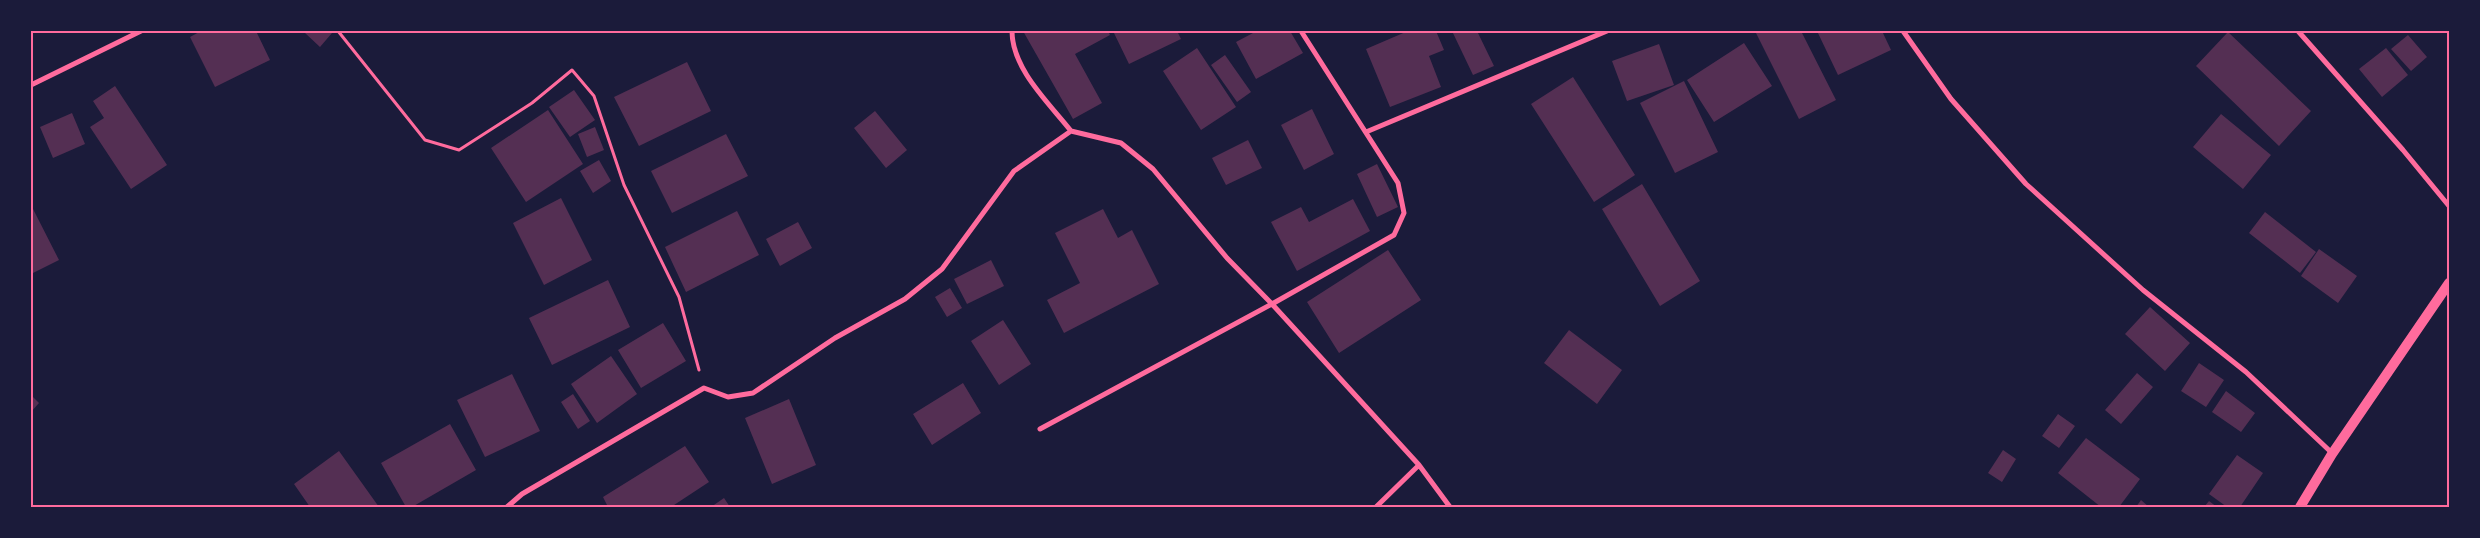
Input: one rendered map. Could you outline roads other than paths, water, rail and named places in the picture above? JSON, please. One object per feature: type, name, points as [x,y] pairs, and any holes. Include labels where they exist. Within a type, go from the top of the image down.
[{"type":"main road","points":[[2300,507],[2332,454],[2449,283]]},
{"type":"street","points":[[31,85],[141,31]]},
{"type":"street","points":[[1012,31],[1012,42],[1025,72],[1071,131],[1121,143],[1154,169],[1226,258],[1272,304],[1419,465],[1450,507]]},
{"type":"street","points":[[1040,429],[1272,304],[1394,235],[1404,213],[1398,183],[1301,31]]},
{"type":"street","points":[[1366,132],[1607,31]]},
{"type":"street","points":[[1903,31],[1951,99],[2026,184],[2143,290],[2246,372],[2332,454]]},
{"type":"street","points":[[2298,31],[2404,150],[2449,206]]},
{"type":"street","points":[[507,507],[522,494],[704,388],[728,397],[753,393],[835,338],[905,299],[942,269],[1014,172],[1071,131]]},
{"type":"street","points":[[1376,507],[1419,465]]}]
